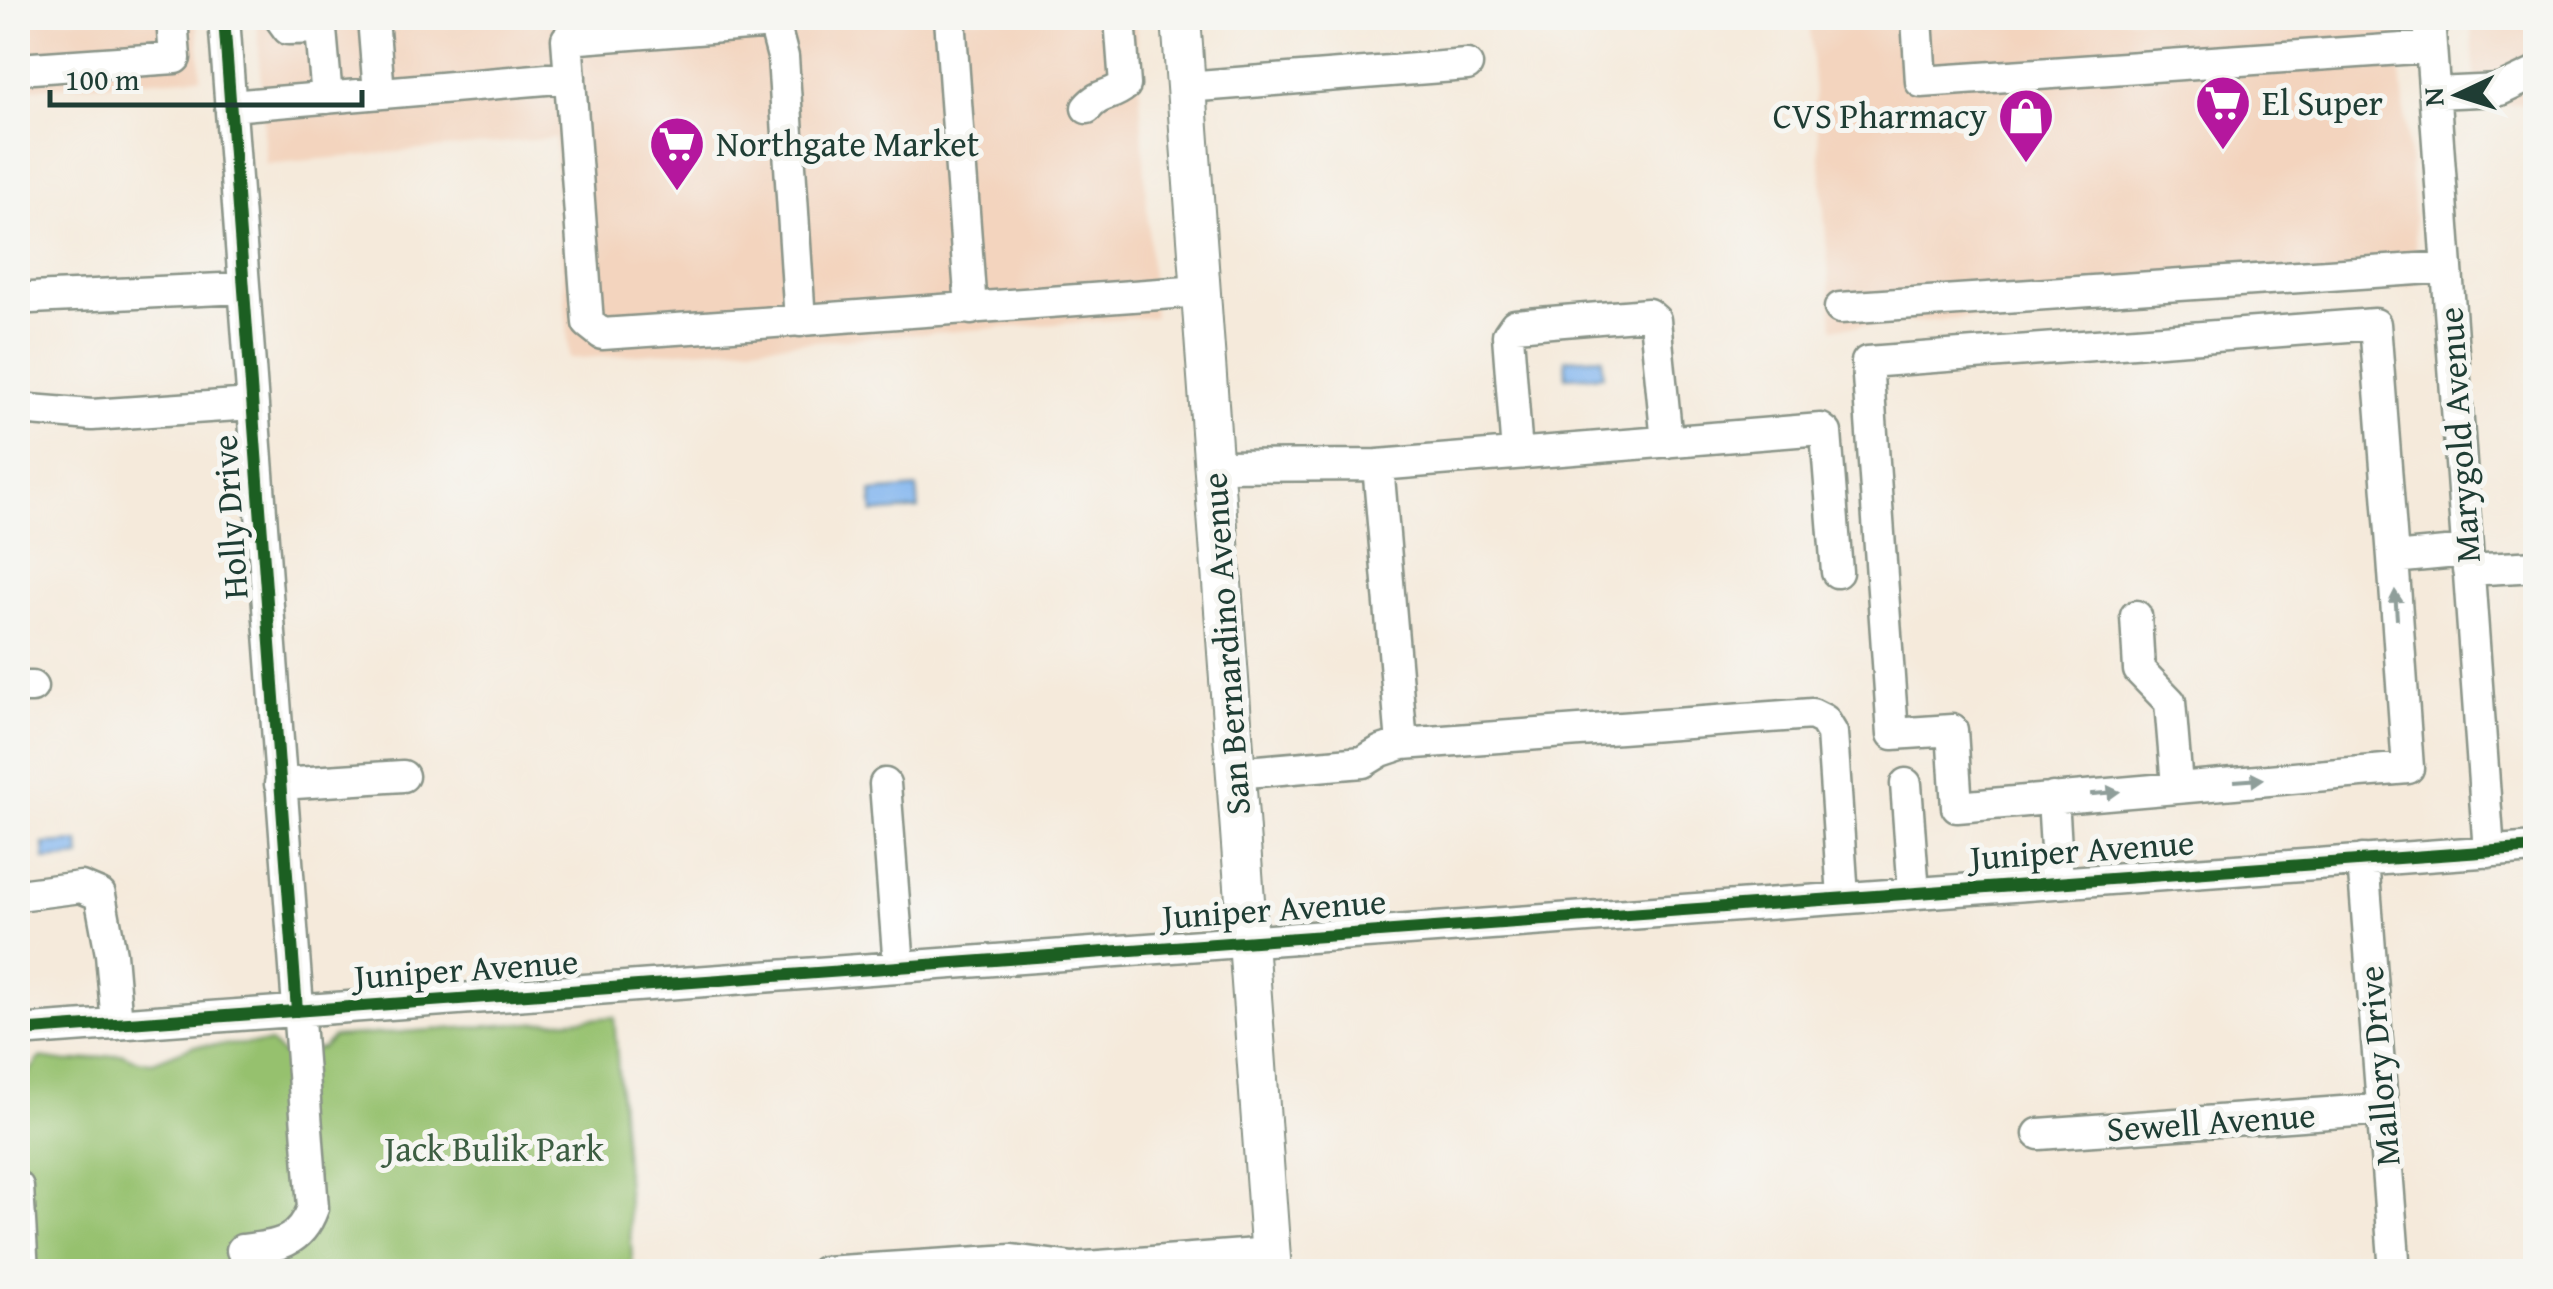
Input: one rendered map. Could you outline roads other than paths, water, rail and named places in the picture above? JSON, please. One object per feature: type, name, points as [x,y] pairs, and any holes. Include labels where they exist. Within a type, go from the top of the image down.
[{"type":"main road","name":"San Bernardino Avenue","points":[[1180,18],[1271,1262]]},
{"type":"street","points":[[172,18],[175,58]]},
{"type":"street","name":"Holly Drive","points":[[224,18],[313,1208],[306,1229],[291,1240],[242,1250]]},
{"type":"street","points":[[280,18],[288,29],[321,23],[327,98]]},
{"type":"street","points":[[373,18],[379,93]]},
{"type":"street","points":[[950,18],[970,308]]},
{"type":"street","points":[[1087,108],[1096,96],[1118,91],[1125,85],[1120,18]]},
{"type":"street","points":[[1918,18],[1921,82],[2430,32]]},
{"type":"street","points":[[800,321],[783,57],[773,20],[567,39],[588,323],[602,334],[800,321],[1202,291]]},
{"type":"street","name":"Marygold Avenue","points":[[2430,32],[2488,852]]},
{"type":"street","points":[[18,69],[226,53]]},
{"type":"street","points":[[1186,87],[1467,65]]},
{"type":"street","points":[[2434,93],[2500,90],[2536,73]]},
{"type":"street","points":[[230,106],[570,76]]},
{"type":"street","points":[[1840,308],[2447,268]]},
{"type":"street","points":[[31,298],[244,288]]},
{"type":"street","points":[[1517,454],[1508,336],[1514,325],[1648,314],[1654,320],[1666,442]]},
{"type":"street","points":[[2375,324],[2408,768],[2177,786],[1957,807],[1952,730],[1894,734],[1867,362],[2375,324]]},
{"type":"street","points":[[18,409],[92,415],[252,404]]},
{"type":"street","points":[[1214,466],[1378,466],[1821,429],[1826,433],[1837,572]]},
{"type":"street","points":[[1378,466],[1402,744]]},
{"type":"street","points":[[2393,558],[2536,566]]},
{"type":"street","points":[[2136,616],[2140,670],[2170,702],[2177,786]]},
{"type":"street","points":[[1235,773],[1363,762],[1402,744],[1812,714],[1824,720],[1832,733],[1843,897]]},
{"type":"street","points":[[280,784],[403,776]]},
{"type":"street","points":[[884,784],[899,967]]},
{"type":"street","points":[[1906,784],[1914,893]]},
{"type":"street","points":[[2053,798],[2058,882]]},
{"type":"street","name":"Juniper Avenue","points":[[18,1031],[2536,848]]},
{"type":"street","name":"Mallory Drive","points":[[2363,860],[2394,1272]]},
{"type":"street","points":[[18,895],[81,887],[100,894],[112,954],[117,1024]]},
{"type":"street","name":"Sewell Avenue","points":[[2039,1134],[2383,1109]]},
{"type":"street","points":[[18,1187],[24,1272]]},
{"type":"street","points":[[824,1272],[1271,1262]]},
{"type":"water","points":[[1602,357],[1603,375],[1566,377],[1565,359]]},
{"type":"water","points":[[917,488],[919,509],[873,513],[871,492]]},
{"type":"water","points":[[79,842],[80,857],[45,860],[44,844]]},
{"type":"place","name":"El Super","points":[[2223,152]]},
{"type":"place","name":"CVS Pharmacy","points":[[2026,165]]},
{"type":"place","name":"Northgate Market","points":[[677,193]]},
{"type":"park label","name":"Jack Bulik Park","points":[[494,1149]]}]
